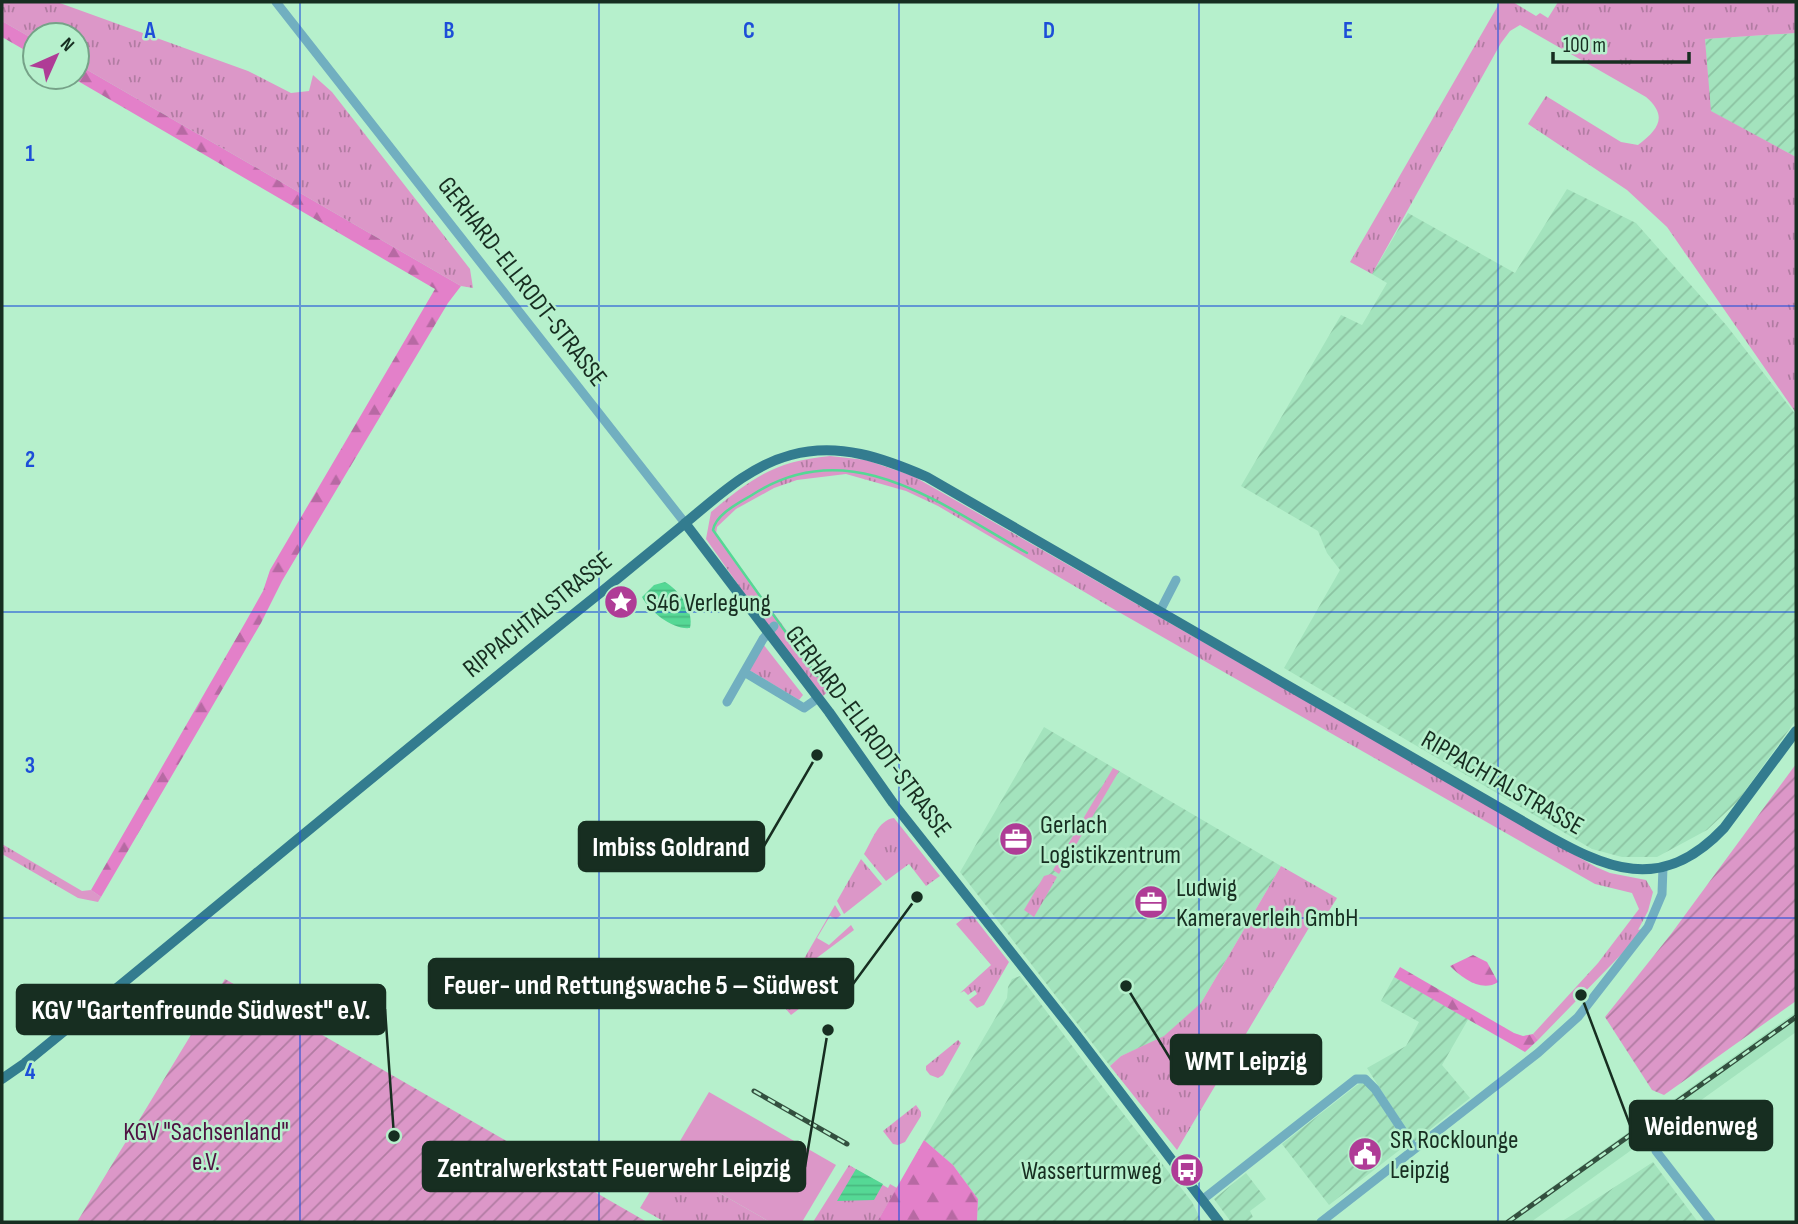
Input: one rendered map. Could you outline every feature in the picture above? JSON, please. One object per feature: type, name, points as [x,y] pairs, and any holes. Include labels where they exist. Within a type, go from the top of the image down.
[{"type":"main road","name":"RIPPACHTALSTRASSE","points":[[2,1079],[160,954],[733,484],[791,455],[831,450],[862,453],[891,461],[927,477],[1600,863],[1641,869],[1663,867],[1683,860],[1710,842],[1736,813],[1796,731]]},
{"type":"main road","name":"GERHARD-ELLRODT-STRASSE","points":[[685,523],[771,630],[893,803],[1219,1222]]},
{"type":"street","name":"GERHARD-ELLRODT-STRASSE","points":[[276,2],[685,523]]},
{"type":"street","points":[[1160,611],[1176,580]]},
{"type":"street","points":[[727,702],[771,630]]},
{"type":"street","points":[[744,672],[804,708],[818,698]]},
{"type":"street","points":[[1321,1222],[1538,1053],[1578,1017],[1648,927],[1662,894],[1663,867]]},
{"type":"street","points":[[1202,1200],[1356,1079],[1365,1079],[1375,1090],[1414,1148]]},
{"type":"street","points":[[1656,1150],[1711,1222]]},
{"type":"shaded area","points":[[1796,33],[1796,157],[1710,111],[1705,39]]},
{"type":"shaded area","points":[[1567,189],[1636,223],[1727,326],[1796,415],[1796,720],[1737,802],[1707,830],[1657,857],[1622,857],[1592,849],[1284,668],[1340,570],[1327,553],[1318,531],[1241,486],[1341,315],[1362,325],[1387,283],[1372,274],[1408,213],[1515,273]]},
{"type":"shaded area","points":[[665,582],[676,590],[685,602],[690,614],[690,628],[676,626],[663,619],[642,597],[654,585]]},
{"type":"shaded area","points":[[1044,727],[1281,866],[1201,1003],[1164,1037],[1121,1056],[1110,1066],[960,872]]},
{"type":"shaded area","points":[[1020,976],[1192,1202],[1202,1222],[977,1222],[978,1199],[953,1165],[924,1140],[1007,998],[1012,979]]},
{"type":"shaded area","points":[[1394,977],[1469,1018],[1442,1065],[1470,1098],[1414,1142],[1367,1068],[1406,1046],[1419,1022],[1381,1001]]},
{"type":"shaded area","points":[[1796,1012],[1796,1032],[1531,1222],[1503,1222]]},
{"type":"shaded area","points":[[1362,1083],[1369,1086],[1406,1145],[1329,1205],[1282,1144]]},
{"type":"shaded area","points":[[1653,1162],[1698,1222],[1561,1222]]},
{"type":"shaded area","points":[[856,1169],[883,1184],[874,1200],[837,1201]]},
{"type":"shaded area","points":[[1246,1173],[1266,1199],[1250,1211],[1253,1217],[1246,1222],[1231,1222],[1214,1199]]},
{"type":"green space","points":[[2,2],[57,2],[248,71],[291,93],[309,91],[313,75],[332,92],[470,269],[473,288],[461,286],[91,72],[91,21],[21,21],[21,32],[2,21]]},
{"type":"green space","points":[[1500,2],[1513,2],[1536,16],[1540,13],[1548,18],[1558,2],[1796,2],[1796,33],[1705,39],[1711,111],[1796,157],[1796,413],[1667,227],[1627,190],[1528,124],[1546,96],[1621,142],[1638,145],[1656,128],[1659,116],[1653,104],[1646,97],[1520,25],[1510,31],[1501,43],[1372,274],[1350,262]]},
{"type":"green space","points":[[2,21],[21,32],[21,48],[2,37]]},
{"type":"green space","points":[[91,72],[461,286],[448,303],[282,581],[261,623],[101,897],[91,890],[263,591],[270,570],[435,289],[91,89]]},
{"type":"green space","points":[[830,456],[866,460],[913,476],[1596,867],[1610,873],[1646,880],[1653,892],[1648,911],[1638,930],[1648,927],[1538,1040],[1533,1034],[1598,963],[1639,909],[1632,893],[1595,884],[938,506],[906,491],[846,474],[797,480],[774,488],[736,509],[717,527],[716,534],[830,690],[823,696],[761,617],[706,539],[711,512],[752,481],[794,462]]},
{"type":"green space","points":[[763,644],[803,695],[799,700],[749,670]]},
{"type":"green space","points":[[1796,764],[1796,1001],[1664,1095],[1652,1090],[1605,1017],[1671,934]]},
{"type":"green space","points":[[1113,768],[1119,771],[1059,874],[1053,870]]},
{"type":"green space","points":[[894,818],[940,876],[926,886],[909,864],[886,881],[864,854],[880,827]]},
{"type":"green space","points":[[2,844],[82,891],[91,890],[101,897],[98,902],[78,898],[2,854]]},
{"type":"green space","points":[[861,859],[882,884],[844,914],[837,901]]},
{"type":"green space","points":[[1281,866],[1337,898],[1322,922],[1313,921],[1177,1150],[1110,1066],[1121,1056],[1164,1036],[1201,1003]]},
{"type":"green space","points":[[1051,874],[1057,877],[1034,917],[1024,910],[1044,876]]},
{"type":"green space","points":[[835,905],[841,915],[836,919],[830,916],[817,938],[829,945],[851,925],[854,930],[798,972],[797,971]]},
{"type":"green space","points":[[973,916],[1009,962],[984,1005],[977,1008],[969,1000],[977,994],[975,990],[968,995],[964,991],[960,993],[991,965],[956,924],[965,917]]},
{"type":"green space","points":[[1473,955],[1487,962],[1498,982],[1485,986],[1472,983],[1450,966]]},
{"type":"green space","points":[[1400,967],[1514,1033],[1523,1036],[1533,1034],[1538,1040],[1525,1052],[1394,977]]},
{"type":"green space","points":[[794,975],[812,999],[791,1015],[779,1001]]},
{"type":"green space","name":"KGV \"Sachsenland\" e.V.","points":[[225,979],[647,1222],[77,1222]]},
{"type":"green space","points":[[958,1040],[961,1043],[943,1075],[938,1078],[930,1075],[926,1066]]},
{"type":"green space","points":[[709,1092],[836,1165],[802,1222],[770,1222],[667,1163]]},
{"type":"green space","points":[[916,1105],[921,1116],[905,1142],[893,1144],[883,1131]]},
{"type":"green space","points":[[924,1140],[953,1165],[978,1199],[977,1222],[877,1222]]},
{"type":"green space","points":[[667,1163],[770,1222],[665,1222],[640,1208]]},
{"type":"green space","points":[[849,1165],[888,1188],[890,1184],[897,1188],[877,1222],[813,1222]]},
{"type":"waterway","points":[[817,676],[713,530],[723,514],[752,495],[788,477],[824,470],[859,473],[894,482],[928,497],[1027,553]]},
{"type":"railway","points":[[1508,1222],[1796,1017]]},
{"type":"railway","points":[[754,1091],[847,1144]]},
{"type":"place","name":"S46 Verlegung","points":[[621,602]]},
{"type":"place","name":"Imbiss Goldrand","points":[[817,755]]},
{"type":"place","name":"Gerlach Logistikzentrum","points":[[1016,839]]},
{"type":"place","name":"Feuer- und Rettungswache 5 – Südwest","points":[[917,897]]},
{"type":"place","name":"Ludwig Kameraverleih GmbH","points":[[1151,902]]},
{"type":"place","name":"WMT Leipzig","points":[[1126,986]]},
{"type":"place","name":"Weidenweg","points":[[1581,995]]},
{"type":"place","name":"Zentralwerkstatt Feuerwehr Leipzig","points":[[828,1030]]},
{"type":"place","name":"KGV \"Gartenfreunde Südwest\" e.V.","points":[[394,1136]]},
{"type":"place","name":"SR Rocklounge Leipzig","points":[[1365,1154]]},
{"type":"place","name":"Wasserturmweg","points":[[1187,1170]]}]
